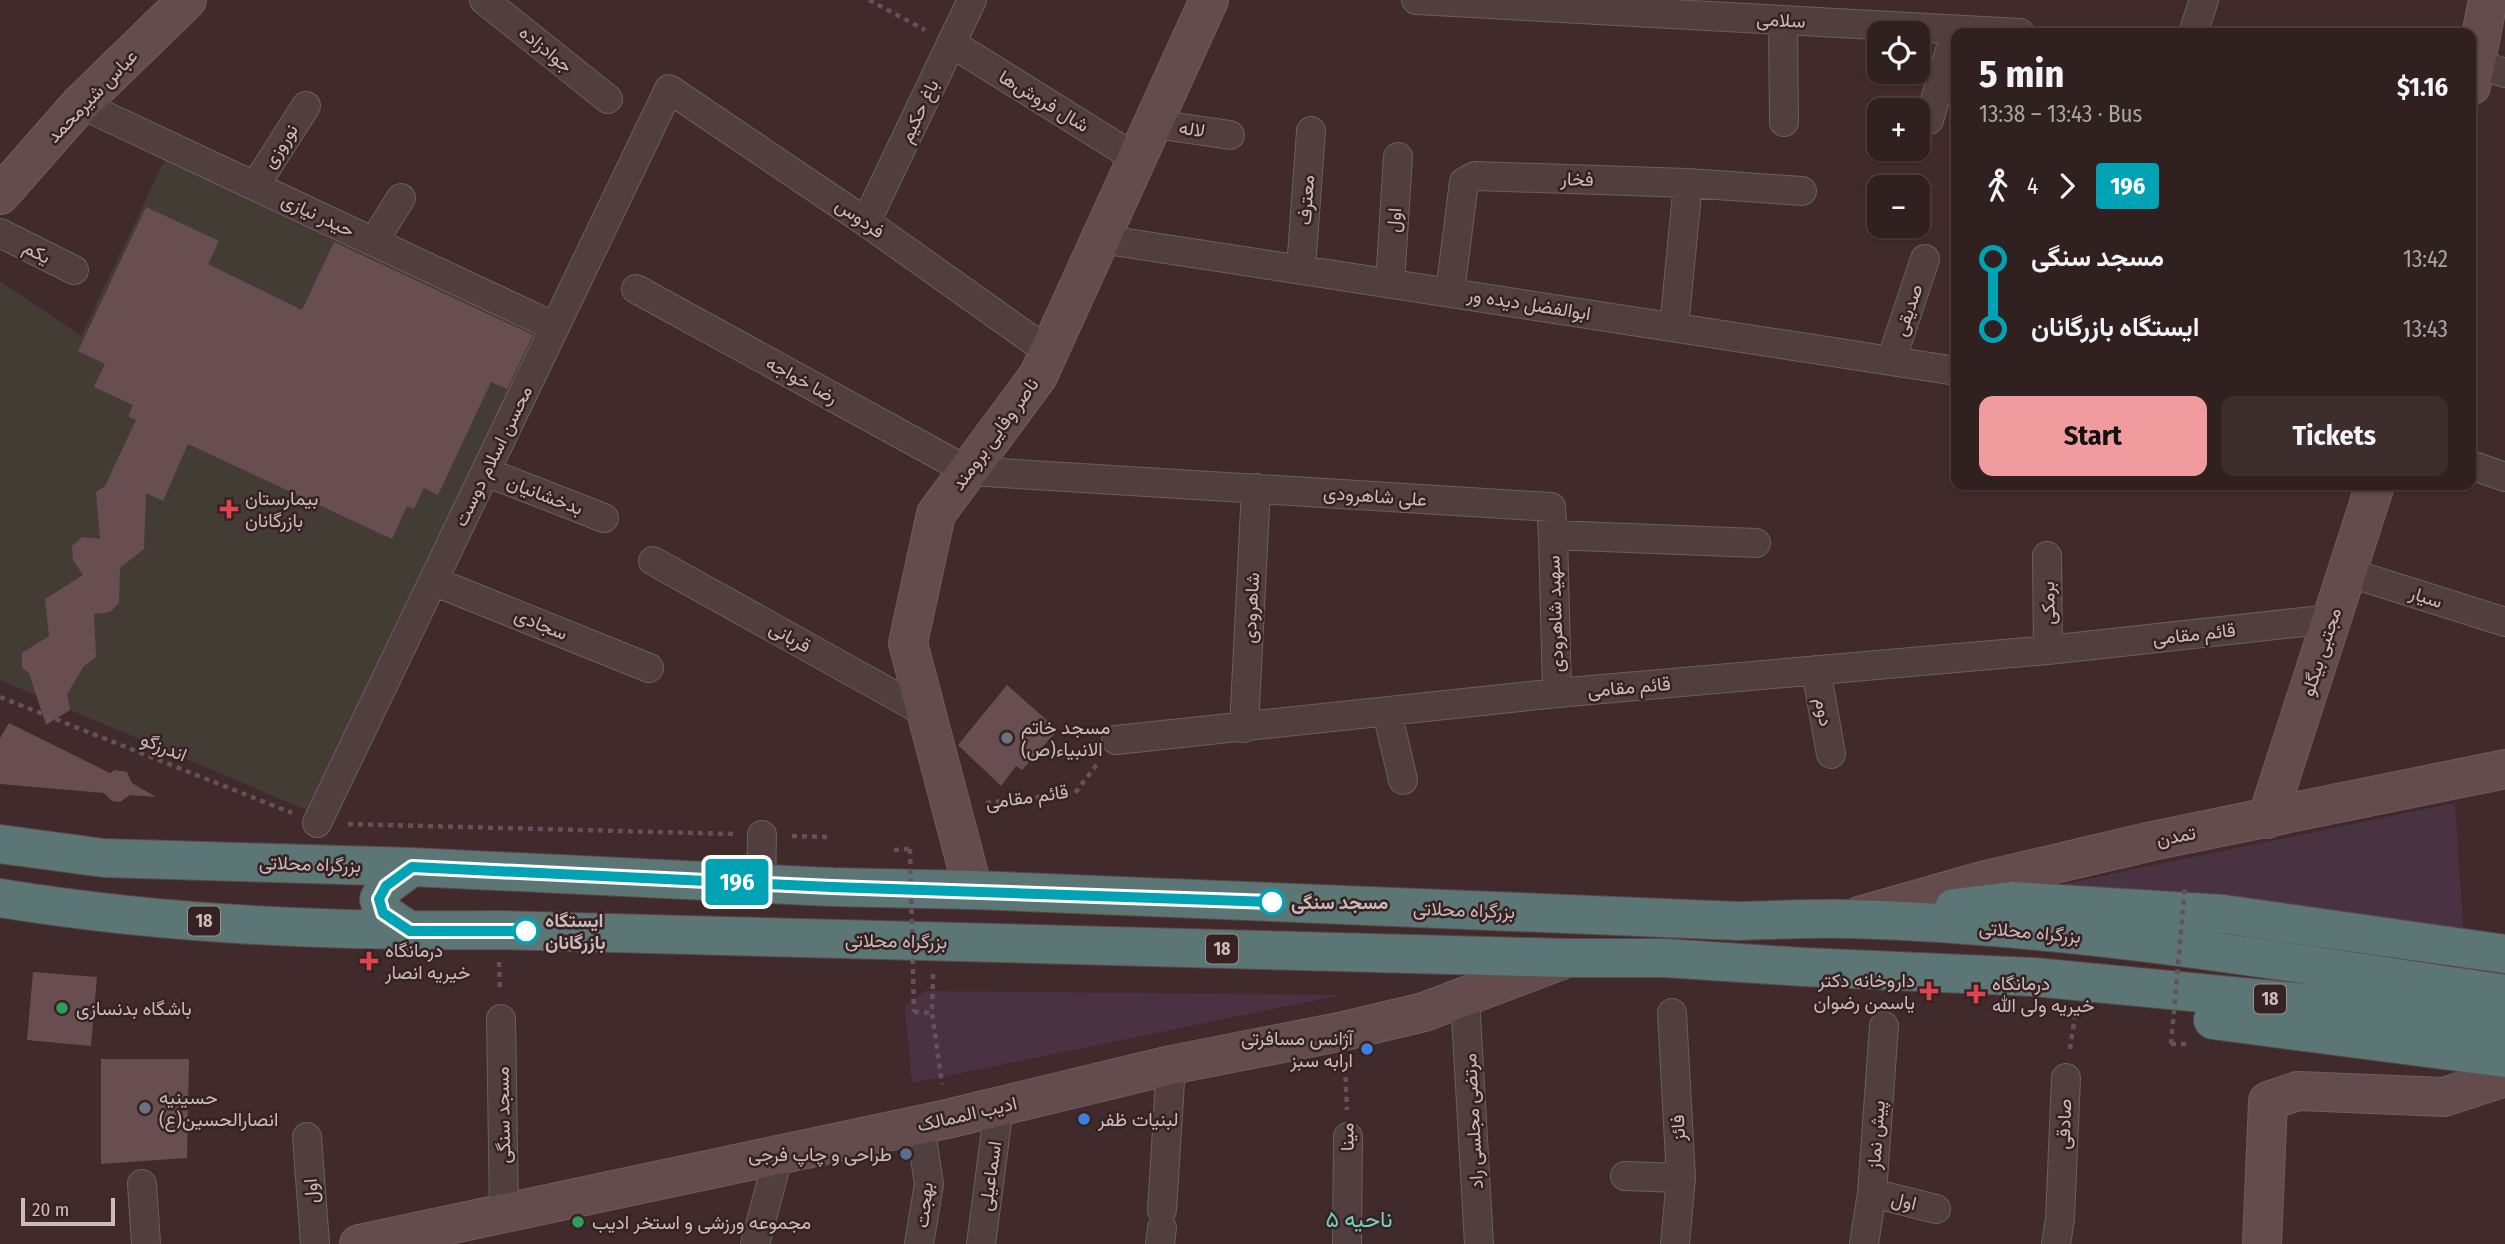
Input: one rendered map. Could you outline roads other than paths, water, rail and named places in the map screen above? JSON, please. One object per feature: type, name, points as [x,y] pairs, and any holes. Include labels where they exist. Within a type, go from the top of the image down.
[{"type":"highway","name":"بزرگراه محلاتی","points":[[0,844],[104,858],[412,867],[761,884],[1739,921],[1850,919],[2037,931],[2162,944],[2505,995]]},
{"type":"highway","points":[[410,931],[383,913],[379,899],[386,886],[412,867]]},
{"type":"highway","name":"بزرگراه محلاتی","points":[[0,898],[91,912],[296,928],[499,930],[1567,958],[1664,958],[1868,971],[2034,977],[2379,1010],[2505,1030]]},
{"type":"highway","points":[[1850,919],[2012,901],[2223,914],[2505,954]]},
{"type":"highway","points":[[2034,977],[2076,1005],[2219,1020],[2505,1058]]},
{"type":"street","name":"عباس شیرمحمد","points":[[0,195],[80,104],[187,0]]},
{"type":"street","name":"جوادزاده","points":[[484,0],[608,99]]},
{"type":"street","name":"باغ حکیم","points":[[866,222],[972,0]]},
{"type":"street","name":"ناصر وفایی برومند","points":[[973,890],[908,643],[936,514],[1038,376],[1155,124],[1209,0]]},
{"type":"street","name":"سلامی","points":[[1416,0],[1951,30]]},
{"type":"street","points":[[2195,28],[2204,0]]},
{"type":"street","points":[[2484,74],[2488,0]]},
{"type":"street","points":[[1783,20],[1784,122]]},
{"type":"street","name":"شال فروش‌ها","points":[[951,43],[1137,159]]},
{"type":"street","points":[[1930,117],[1951,47]]},
{"type":"street","name":"فردوس","points":[[669,89],[866,222],[1049,352]]},
{"type":"street","name":"محسن اسلام دوست","points":[[317,823],[669,89]]},
{"type":"street","name":"حیدر نیازی","points":[[80,104],[555,327]]},
{"type":"street","name":"نوروزی","points":[[255,186],[306,106]]},
{"type":"street","name":"لاله","points":[[1155,124],[1230,135]]},
{"type":"street","name":"معترف","points":[[1301,269],[1311,131]]},
{"type":"street","name":"اول","points":[[1390,283],[1398,157]]},
{"type":"street","name":"فخار","points":[[1450,292],[1464,182],[1475,176],[1688,183],[1802,191]]},
{"type":"street","points":[[1674,327],[1688,183]]},
{"type":"street","points":[[374,241],[401,198]]},
{"type":"street","name":"یکم","points":[[0,233],[74,270]]},
{"type":"street","name":"ابوالفضل دیده ور","points":[[1101,239],[1951,370]]},
{"type":"street","name":"صدیقی","points":[[1891,360],[1925,259]]},
{"type":"street","name":"رضا خواجه","points":[[636,289],[968,471]]},
{"type":"street","points":[[2476,467],[2505,477]]},
{"type":"street","name":"علی شاهرودی","points":[[968,471],[1551,507],[1553,535]]},
{"type":"street","name":"بدخشانیان","points":[[485,472],[604,518]]},
{"type":"street","name":"شاهرودی","points":[[1244,728],[1256,488]]},
{"type":"street","name":"مجتبی بیگلو","points":[[2267,819],[2373,490]]},
{"type":"street","points":[[1553,535],[1756,542]]},
{"type":"street","name":"سهید شاهرودی","points":[[1553,535],[1557,693]]},
{"type":"street","name":"برمکی","points":[[2047,556],[2048,650]]},
{"type":"street","name":"قربانی","points":[[653,561],[928,714]]},
{"type":"street","name":"سیار","points":[[2347,572],[2505,622]]},
{"type":"street","name":"سجادی","points":[[433,581],[649,668]]},
{"type":"street","name":"قائم مقامی","points":[[1116,740],[1557,693],[2048,650],[2331,619]]},
{"type":"street","name":"دوم","points":[[1816,670],[1831,754]]},
{"type":"street","points":[[1387,712],[1403,780]]},
{"type":"street","name":"تمدن","points":[[1850,919],[1995,878],[2152,841],[2505,769]]},
{"type":"street","points":[[761,884],[762,835]]},
{"type":"street","name":"ادیب الممالک","points":[[359,1244],[934,1122],[1171,1065],[1344,1031],[1424,1012],[1567,958]]},
{"type":"street","name":"مرتضی مجلسی راد","points":[[1465,998],[1479,1244]]},
{"type":"street","name":"فائز","points":[[1672,1013],[1681,1178],[1675,1244]]},
{"type":"street","name":"مسجد سنگی","points":[[501,1019],[505,1212]]},
{"type":"street","name":"پیش نماز","points":[[1864,1244],[1872,1193],[1884,1026]]},
{"type":"street","points":[[1161,1227],[1171,1065]]},
{"type":"street","points":[[2262,1244],[2268,1101],[2298,1091],[2444,1097],[2505,1077]]},
{"type":"street","name":"صادقی","points":[[2056,1244],[2060,1219],[2066,1078]]},
{"type":"street","name":"اسماعیلی","points":[[981,1244],[999,1107]]},
{"type":"street","name":"بهجت","points":[[919,1244],[929,1184],[934,1122]]},
{"type":"street","name":"اول","points":[[307,1137],[315,1244]]},
{"type":"street","name":"مینا","points":[[1347,1244],[1348,1137]]},
{"type":"street","points":[[755,1244],[779,1154]]},
{"type":"street","points":[[1625,1176],[1681,1178]]},
{"type":"street","points":[[142,1184],[146,1244]]},
{"type":"street","name":"اول","points":[[1872,1193],[1936,1209]]},
{"type":"place","name":"بیمارستان بازرگانان","points":[[229,509]]},
{"type":"place","name":"مسجد خاتم الانبیاء(ص)","points":[[1007,738]]},
{"type":"place","name":"مسجد سنگی","points":[[1272,902]]},
{"type":"place","name":"ایستگاه بازرگانان","points":[[526,931]]},
{"type":"place","name":"درمانگاه خیریه انصار","points":[[369,961]]},
{"type":"place","name":"داروخانه دکتر یاسمن رضوان","points":[[1929,991]]},
{"type":"place","name":"درمانگاه خیریه ولی الله","points":[[1976,994]]},
{"type":"place","name":"باشگاه بدنسازی","points":[[62,1008]]},
{"type":"place","name":"آژانس مسافرتی ارابه سبز","points":[[1367,1049]]},
{"type":"place","name":"حسینیه انصارالحسین(ع)","points":[[145,1108]]},
{"type":"place","name":"لبنیات ظفر","points":[[1084,1119]]},
{"type":"place","name":"طراحی و چاپ فرجی","points":[[906,1154]]},
{"type":"place","name":"مجموعه ورزشی و استخر ادیب","points":[[578,1222]]},
{"type":"district","name":"ناحیه ۵","points":[[1359,1219]]}]
